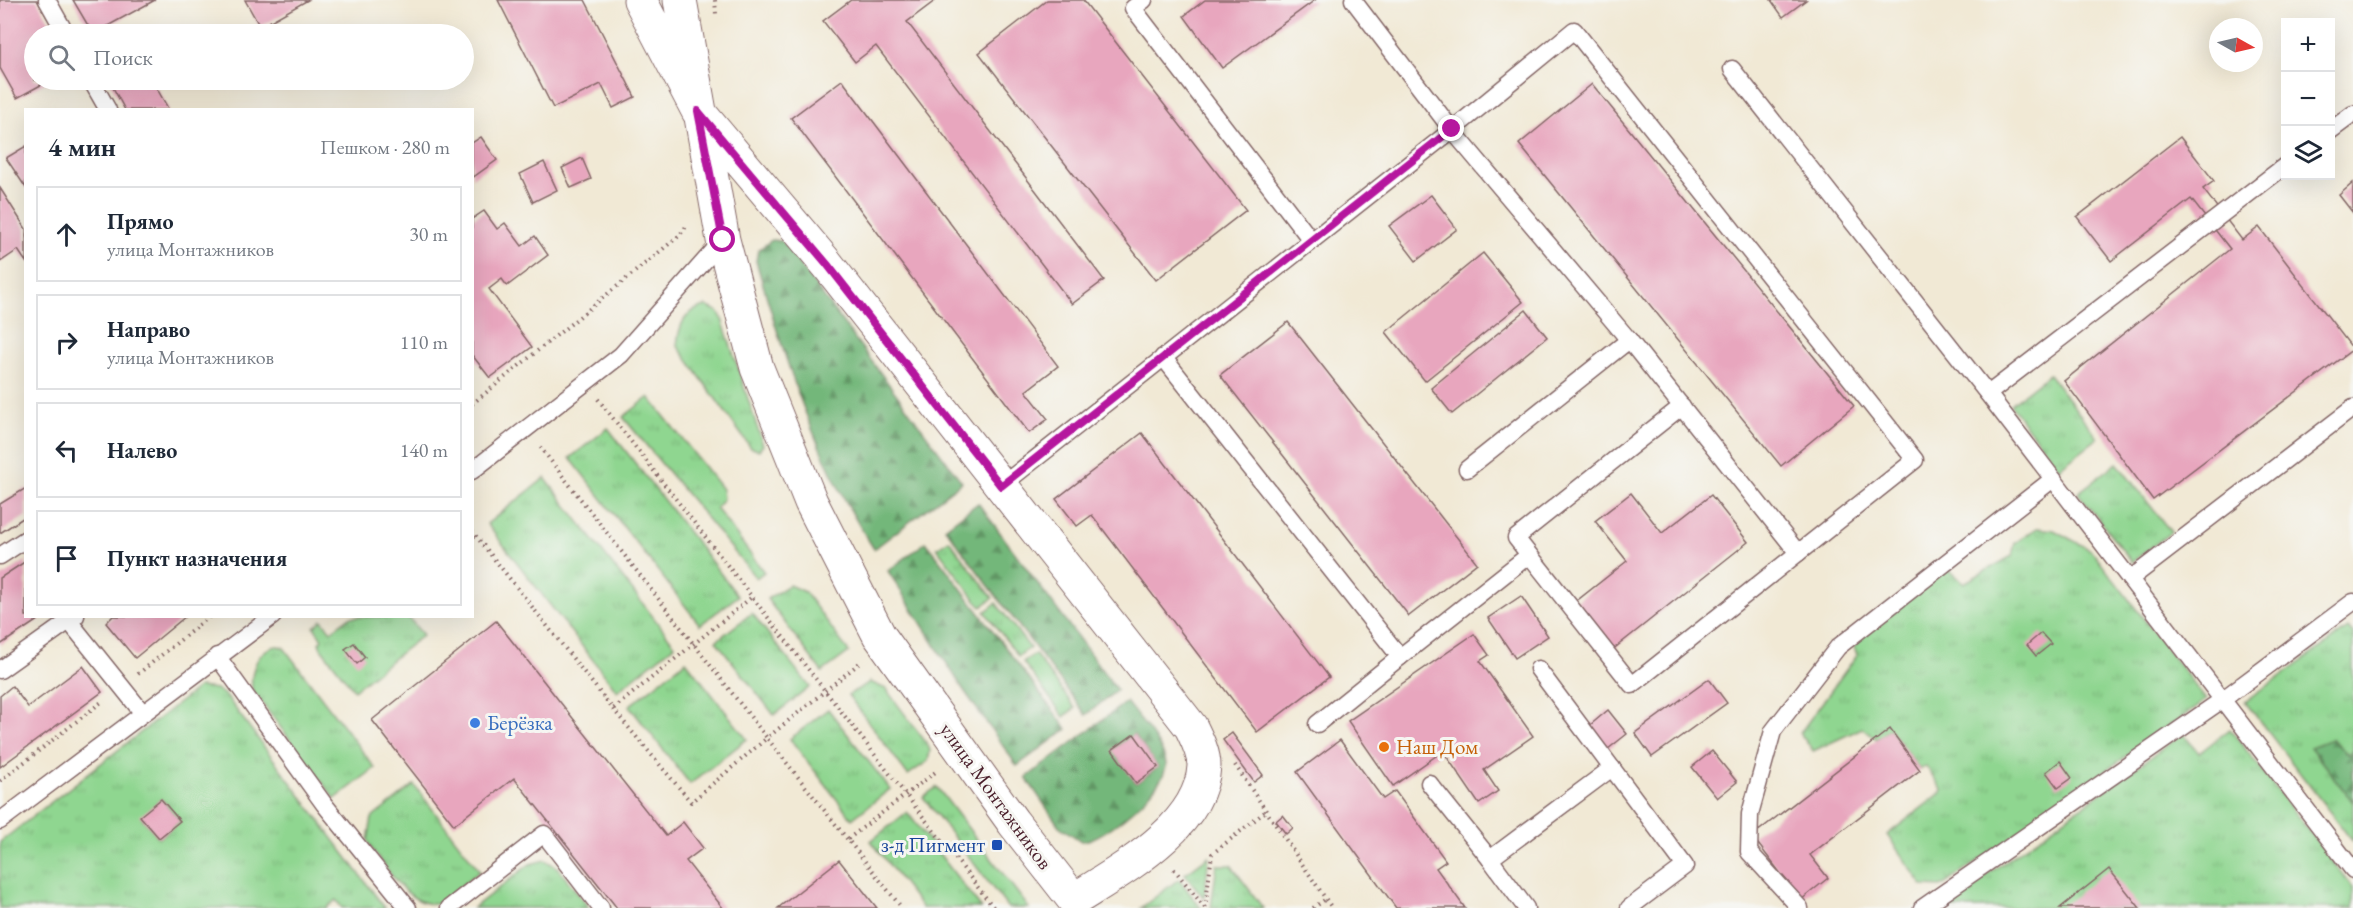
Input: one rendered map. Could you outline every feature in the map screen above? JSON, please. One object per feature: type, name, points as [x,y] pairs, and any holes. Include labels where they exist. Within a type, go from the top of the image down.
[{"type":"street","points":[[640,0],[698,111]]},
{"type":"street","name":"улица Монтажников","points":[[680,0],[698,111],[723,240],[758,368],[806,492],[885,643],[1072,905],[1155,845],[1179,822],[1198,787],[1204,764],[1197,739],[1191,727],[827,264],[698,111]]},
{"type":"lane","points":[[47,0],[60,24]]},
{"type":"lane","points":[[1144,0],[1133,8],[1311,240]]},
{"type":"lane","points":[[1353,0],[1452,129],[1629,340],[1798,553]]},
{"type":"lane","points":[[1001,486],[1574,30],[1915,460],[1632,685],[1516,538],[1682,406]]},
{"type":"lane","points":[[1732,69],[1988,394],[2353,870]]},
{"type":"lane","points":[[97,90],[107,108]]},
{"type":"lane","points":[[2335,128],[2353,114]]},
{"type":"lane","points":[[1988,394],[2281,169]]},
{"type":"lane","points":[[474,469],[621,355],[723,240]]},
{"type":"lane","points":[[1467,469],[1629,340]]},
{"type":"lane","points":[[1163,357],[1400,657]]},
{"type":"lane","points":[[2130,579],[2353,408]]},
{"type":"lane","points":[[1800,908],[1749,852],[1750,814],[1773,731],[1838,646],[2053,479]]},
{"type":"lane","points":[[0,556],[24,540]]},
{"type":"lane","points":[[1317,724],[1529,555]]},
{"type":"lane","points":[[1922,908],[2222,700],[2352,606]]},
{"type":"lane","points":[[0,821],[142,712],[270,618]]},
{"type":"lane","points":[[0,670],[72,619],[142,712]]},
{"type":"lane","points":[[217,656],[324,804],[408,908]]},
{"type":"lane","points":[[1538,669],[1685,866],[1629,908]]},
{"type":"lane","points":[[1490,859],[1612,768]]},
{"type":"lane","points":[[1429,783],[1526,908]]},
{"type":"lane","points":[[449,908],[544,834],[601,908]]},
{"type":"path","points":[[474,402],[679,236],[692,216]]},
{"type":"path","points":[[585,382],[994,908]]},
{"type":"path","points":[[526,430],[902,908]]},
{"type":"path","points":[[474,534],[613,709],[691,802],[885,643]]},
{"type":"path","points":[[613,709],[752,597]]},
{"type":"path","points":[[848,839],[963,752]]},
{"type":"path","points":[[1205,908],[1212,854],[1266,811]]},
{"type":"path","points":[[1155,845],[1205,908]]},
{"type":"path","points":[[1313,908],[1326,899]]},
{"type":"green space","points":[[772,240],[782,241],[962,482],[874,549],[835,480],[804,410],[791,373],[756,261],[758,250]]},
{"type":"green space","points":[[706,306],[717,311],[721,316],[763,445],[759,450],[751,448],[677,345],[679,331],[684,320],[693,311]]},
{"type":"green space","points":[[2049,374],[2098,438],[2059,468],[2010,405]]},
{"type":"green space","points":[[649,397],[722,489],[723,499],[716,508],[764,572],[756,578],[623,417]]},
{"type":"green space","points":[[608,428],[738,596],[700,625],[570,458]]},
{"type":"green space","points":[[2117,463],[2171,532],[2132,562],[2078,493]]},
{"type":"green space","points":[[545,478],[675,645],[617,691],[487,524]]},
{"type":"green space","points":[[978,503],[1117,690],[1086,715],[945,528]]},
{"type":"green space","points":[[2037,528],[2054,530],[2091,550],[2206,700],[1941,887],[1923,886],[1887,835],[1943,791],[1926,766],[1920,770],[1890,729],[1877,739],[1862,728],[1813,751],[1800,733],[1857,655],[1854,646],[1866,631],[1946,567],[1964,583],[2012,556],[2015,543]]},
{"type":"green space","points":[[949,540],[993,598],[981,607],[937,548]]},
{"type":"green space","points":[[926,542],[1067,729],[1017,766],[963,689],[888,571]]},
{"type":"green space","points":[[789,585],[805,592],[849,652],[822,672],[767,599]]},
{"type":"green space","points":[[996,603],[1030,648],[1018,656],[985,612]]},
{"type":"green space","points":[[752,613],[810,687],[774,715],[716,641]]},
{"type":"green space","points":[[349,618],[409,618],[423,635],[354,690],[321,648],[319,643],[322,639],[314,627],[322,620],[331,631]]},
{"type":"green space","points":[[2348,628],[2353,634],[2353,842],[2245,702]]},
{"type":"green space","points":[[278,646],[284,648],[375,768],[335,799],[252,690],[252,676],[256,662],[265,651]]},
{"type":"green space","points":[[1035,654],[1075,708],[1064,717],[1023,662]]},
{"type":"green space","points":[[686,661],[747,739],[690,784],[629,706]]},
{"type":"green space","points":[[870,682],[886,689],[928,745],[930,751],[928,761],[908,775],[848,695]]},
{"type":"green space","points":[[199,687],[216,689],[226,696],[385,908],[342,908],[336,900],[326,908],[0,908],[0,842]],"holes":[[[161,799],[180,821],[159,838],[141,817]]]},
{"type":"green space","points":[[1126,702],[1156,741],[1166,764],[1164,774],[1156,786],[1132,812],[1103,833],[1081,841],[1059,826],[1026,778]],"holes":[[[1134,734],[1158,767],[1136,783],[1113,750]]]},
{"type":"green space","points":[[828,709],[890,789],[852,819],[790,739]]},
{"type":"green space","points":[[2230,729],[2353,888],[2353,908],[1950,908],[1946,904],[2183,734],[2199,753]]},
{"type":"green space","points":[[2331,739],[2348,754],[2353,750],[2353,802],[2310,747]]},
{"type":"green space","points":[[414,785],[480,871],[438,904],[427,903],[408,893],[384,866],[368,840],[372,818]]},
{"type":"green space","points":[[937,787],[1029,908],[1008,908],[923,797]]},
{"type":"green space","points":[[907,812],[981,908],[922,908],[871,841]]},
{"type":"green space","points":[[1209,856],[1204,898],[1185,874]]},
{"type":"green space","points":[[545,860],[558,868],[589,908],[473,908],[530,864]]},
{"type":"green space","points":[[1217,865],[1231,865],[1263,908],[1211,908]]},
{"type":"green space","points":[[1179,879],[1201,908],[1141,908]]},
{"type":"building","points":[[0,0],[37,0],[51,24],[24,24],[24,90],[32,90],[17,98],[0,68]]},
{"type":"building","points":[[73,0],[155,0],[111,24],[87,24]]},
{"type":"building","points":[[245,0],[308,0],[265,24],[258,24]]},
{"type":"building","points":[[498,0],[585,0],[635,97],[613,108],[601,84],[553,108]]},
{"type":"building","points":[[851,0],[936,0],[907,22],[1104,280],[1072,304],[876,46],[855,62],[823,21]]},
{"type":"building","points":[[1047,0],[1083,0],[1246,210],[1156,280],[979,53]]},
{"type":"building","points":[[1205,0],[1315,0],[1222,68],[1184,16]]},
{"type":"building","points":[[1771,0],[1806,0],[1783,17]]},
{"type":"building","points":[[842,80],[1058,366],[1026,391],[1048,419],[1029,433],[791,118]]},
{"type":"building","points":[[1592,84],[1854,406],[1781,466],[1519,144]]},
{"type":"building","points":[[114,90],[158,90],[168,108],[124,108]]},
{"type":"building","points":[[481,137],[497,160],[474,177],[474,142]]},
{"type":"building","points":[[2180,137],[2214,181],[2203,189],[2242,240],[2259,227],[2353,349],[2153,500],[2064,381],[2230,249],[2191,199],[2111,261],[2077,217]]},
{"type":"building","points":[[24,147],[24,185],[6,158]]},
{"type":"building","points":[[582,158],[591,179],[571,188],[562,168]]},
{"type":"building","points":[[544,162],[557,190],[533,202],[520,174]]},
{"type":"building","points":[[2353,183],[2353,213],[2339,195]]},
{"type":"building","points":[[0,188],[24,226],[24,259],[18,250],[0,262]]},
{"type":"building","points":[[1431,195],[1457,229],[1416,261],[1389,226]]},
{"type":"building","points":[[484,211],[497,229],[505,223],[522,246],[535,236],[548,255],[507,286],[502,279],[489,289],[532,347],[490,378],[474,358],[474,218]]},
{"type":"building","points":[[1483,253],[1523,302],[1425,381],[1386,332]]},
{"type":"building","points":[[1526,310],[1547,337],[1452,414],[1431,388]]},
{"type":"building","points":[[1288,322],[1477,563],[1409,616],[1220,375]]},
{"type":"building","points":[[1142,433],[1329,677],[1257,732],[1092,515],[1077,526],[1056,499]]},
{"type":"building","points":[[24,489],[24,517],[0,533],[0,504]]},
{"type":"building","points":[[1631,493],[1662,533],[1711,495],[1748,542],[1611,651],[1574,603],[1627,561],[1595,521]]},
{"type":"building","points":[[24,562],[24,618],[41,618],[0,645],[0,578]]},
{"type":"building","points":[[1521,596],[1548,636],[1515,658],[1488,618]]},
{"type":"building","points":[[111,618],[184,618],[135,658],[106,623]]},
{"type":"building","points":[[496,621],[666,836],[683,822],[703,848],[686,861],[723,908],[617,908],[514,778],[454,825],[372,720]]},
{"type":"building","points":[[2041,633],[2051,644],[2036,656],[2027,645]]},
{"type":"building","points":[[1474,634],[1489,655],[1480,661],[1533,736],[1484,770],[1498,791],[1479,804],[1443,751],[1393,786],[1348,721]]},
{"type":"building","points":[[354,643],[365,657],[357,664],[345,649]]},
{"type":"building","points":[[83,666],[102,692],[0,767],[0,696],[12,686],[28,707]]},
{"type":"building","points":[[1709,679],[1727,703],[1652,757],[1635,733]]},
{"type":"building","points":[[1608,710],[1627,734],[1608,749],[1589,726]]},
{"type":"building","points":[[1890,729],[1920,770],[1810,855],[1828,878],[1801,900],[1752,836]]},
{"type":"building","points":[[1232,733],[1263,775],[1254,782],[1223,740]]},
{"type":"building","points":[[1134,734],[1158,767],[1136,783],[1112,750]]},
{"type":"building","points":[[1340,740],[1383,799],[1395,791],[1446,861],[1436,868],[1465,908],[1396,908],[1297,772]]},
{"type":"building","points":[[1712,751],[1737,782],[1717,798],[1692,767]]},
{"type":"building","points":[[2060,761],[2072,778],[2058,788],[2046,772]]},
{"type":"building","points":[[161,799],[180,821],[159,838],[140,816]]},
{"type":"building","points":[[1283,815],[1293,828],[1286,834],[1276,821]]},
{"type":"building","points":[[839,860],[877,908],[778,908]]},
{"type":"building","points":[[2109,869],[2140,908],[2060,908]]},
{"type":"place","name":"Берёзка","points":[[475,723]]},
{"type":"place","name":"Наш Дом","points":[[1384,747]]},
{"type":"place","name":"з-д Пигмент","points":[[997,845]]},
{"type":"route","points":[[723,240],[698,111],[827,264],[1001,486],[1452,129]]}]
